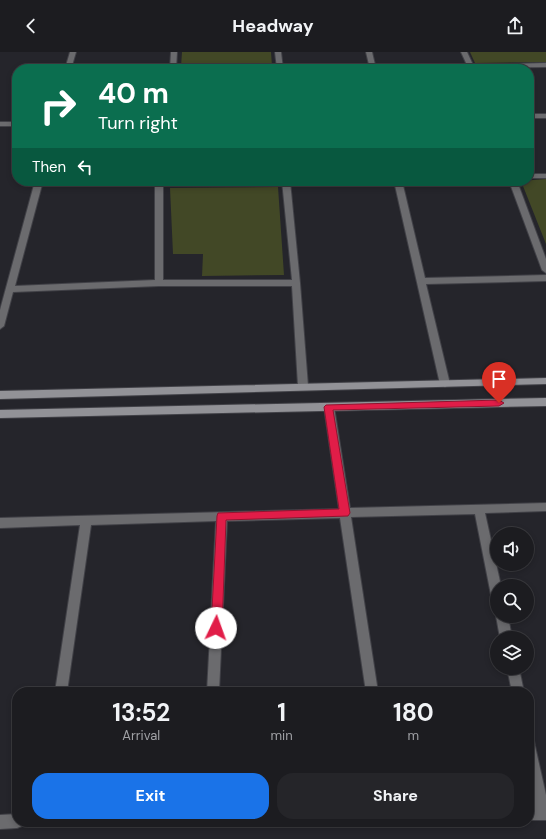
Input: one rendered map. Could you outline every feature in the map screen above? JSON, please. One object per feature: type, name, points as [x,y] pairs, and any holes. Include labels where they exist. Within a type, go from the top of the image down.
[{"type":"street","points":[[69,64],[73,52]]},
{"type":"street","points":[[173,64],[174,52]]},
{"type":"street","points":[[278,52],[279,64]]},
{"type":"street","points":[[369,52],[371,64]]},
{"type":"street","points":[[464,52],[470,64]]},
{"type":"street","points":[[534,65],[546,65]]},
{"type":"street","points":[[534,116],[546,116]]},
{"type":"street","points":[[0,124],[12,124]]},
{"type":"street","points":[[534,176],[546,176]]},
{"type":"street","points":[[0,326],[38,186]]},
{"type":"street","points":[[159,186],[159,283]]},
{"type":"street","points":[[286,186],[296,283],[303,386]]},
{"type":"street","points":[[399,186],[445,384]]},
{"type":"street","points":[[515,186],[546,270]]},
{"type":"street","points":[[422,281],[546,278]]},
{"type":"street","points":[[10,289],[159,283],[296,283]]},
{"type":"street","points":[[0,395],[303,386],[546,381]]},
{"type":"street","points":[[0,414],[546,402]]},
{"type":"street","points":[[329,407],[371,687]]},
{"type":"street","points":[[0,522],[546,507]]},
{"type":"street","points":[[479,509],[494,579]]},
{"type":"street","points":[[213,687],[222,516]]},
{"type":"street","points":[[62,687],[86,520]]},
{"type":"street","points":[[514,675],[517,687]]},
{"type":"street","points":[[534,767],[545,813],[534,814]]},
{"type":"street","points":[[0,822],[12,821]]},
{"type":"green space","points":[[182,52],[271,52],[272,64],[181,64]]},
{"type":"green space","points":[[470,52],[546,52],[546,62],[475,63]]},
{"type":"green space","points":[[546,179],[546,244],[523,186],[534,186],[534,180]]},
{"type":"green space","points":[[278,187],[284,275],[202,276],[203,254],[173,254],[170,188]]},
{"type":"route","points":[[216,628],[222,516],[345,513],[329,407],[499,403]]}]
